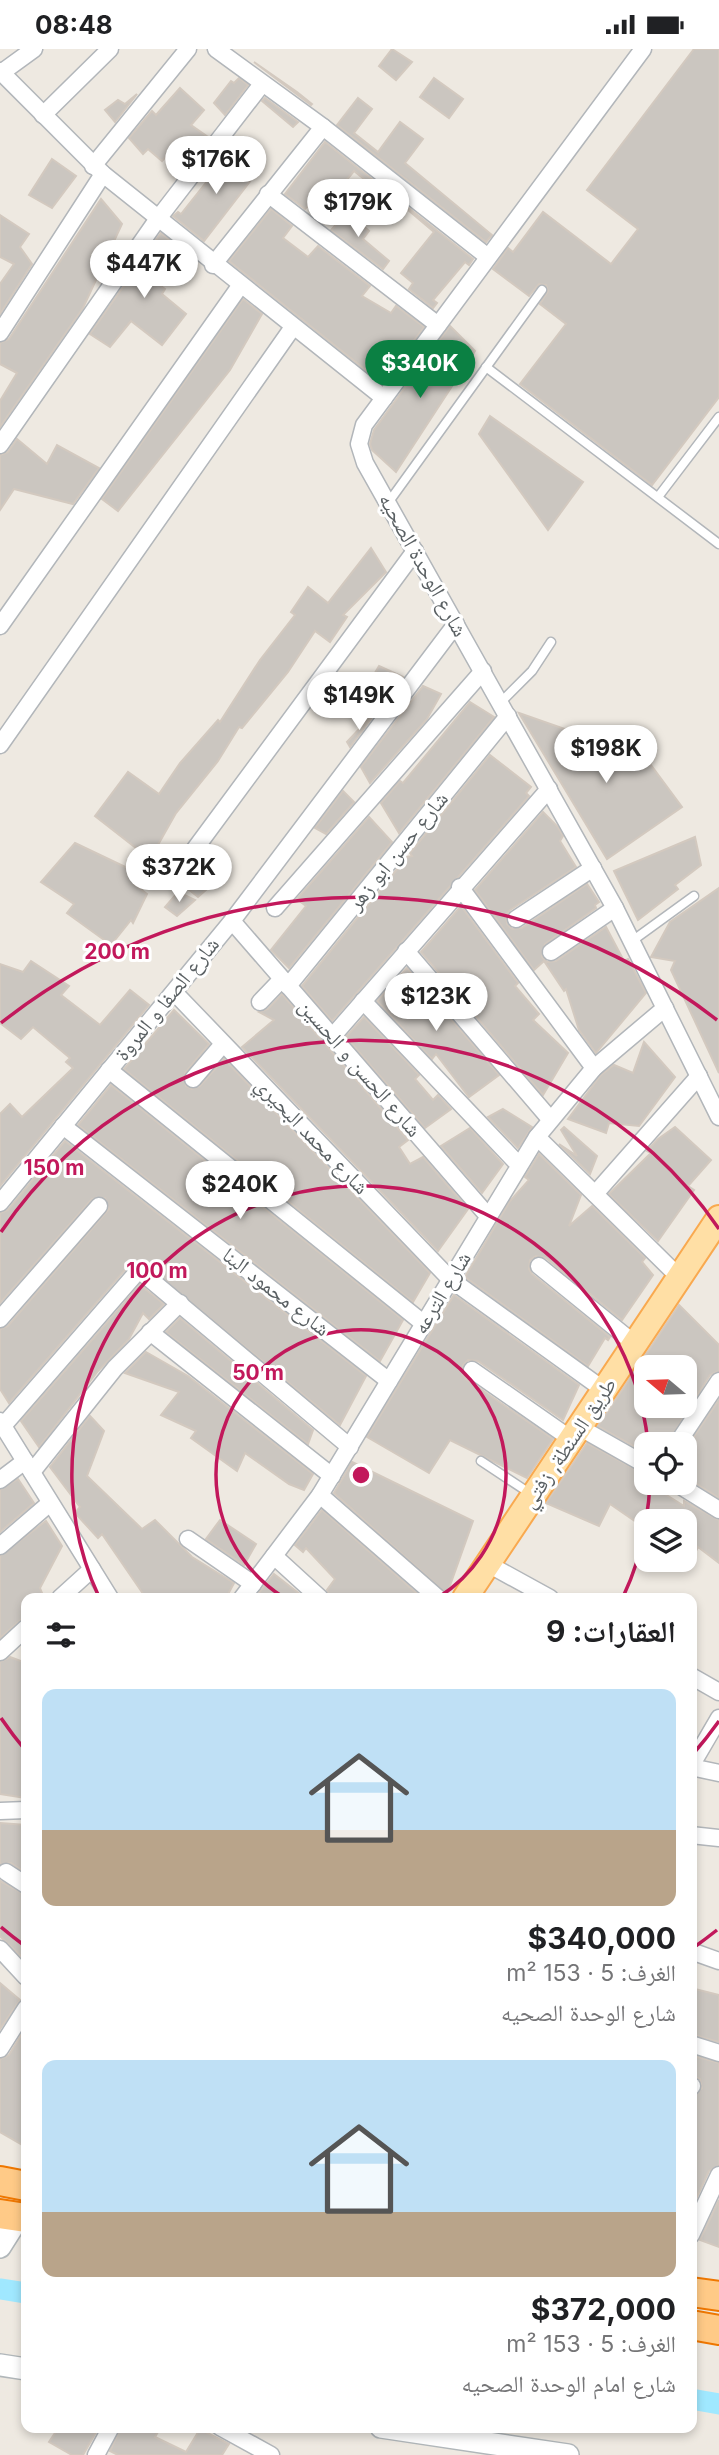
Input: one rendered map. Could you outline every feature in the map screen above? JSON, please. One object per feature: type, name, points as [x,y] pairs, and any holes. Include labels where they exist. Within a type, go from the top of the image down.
[{"type":"highway","points":[[697,2293],[719,2296]]},
{"type":"highway","points":[[697,2326],[719,2330]]},
{"type":"main road","name":"طريق السنطة, زفتي","points":[[468,1593],[719,1218]]},
{"type":"street","points":[[34,49],[1,72],[98,170],[213,265],[384,398]]},
{"type":"street","points":[[43,115],[110,49]]},
{"type":"street","points":[[0,333],[98,170],[188,49]]},
{"type":"street","points":[[216,49],[323,127],[488,257]]},
{"type":"street","name":"شارع الوحدة الصحيه","points":[[643,49],[364,425],[359,444],[365,463],[615,908],[719,1117]]},
{"type":"street","points":[[0,445],[157,220],[262,84]]},
{"type":"street","points":[[213,265],[323,127]]},
{"type":"street","points":[[268,194],[438,325]]},
{"type":"street","points":[[0,626],[240,286]]},
{"type":"street","points":[[0,745],[293,327]]},
{"type":"street","points":[[189,857],[415,551]]},
{"type":"street","name":"شارع الصفا و المروة","points":[[0,1203],[232,921],[456,624]]},
{"type":"street","points":[[275,908],[483,671]]},
{"type":"street","name":"شارع حسن ابو زهر","points":[[260,1002],[285,982],[504,710]]},
{"type":"street","points":[[332,1037],[460,887],[549,789]]},
{"type":"street","points":[[516,919],[593,868]]},
{"type":"street","points":[[460,887],[594,1068]]},
{"type":"street","points":[[551,952],[615,908]]},
{"type":"street","name":"شارع الحسن و الحسين","points":[[232,921],[488,1216]]},
{"type":"street","points":[[406,951],[550,1119]]},
{"type":"street","name":"شارع محمد البحيري","points":[[174,992],[450,1279],[604,1390]]},
{"type":"street","points":[[363,1000],[519,1165]]},
{"type":"street","name":"شارع الترعه","points":[[246,1593],[320,1495],[537,1137],[594,1068],[665,1008]]},
{"type":"street","points":[[193,1079],[223,1044]]},
{"type":"street","points":[[109,1070],[423,1323]]},
{"type":"street","points":[[595,1194],[699,1076]]},
{"type":"street","name":"شارع محمود البنا","points":[[63,1126],[389,1381]]},
{"type":"street","points":[[537,1137],[680,1277]]},
{"type":"street","points":[[0,1319],[99,1206]]},
{"type":"street","points":[[539,1266],[635,1344]]},
{"type":"street","points":[[107,1593],[2,1423],[136,1270],[142,1271],[350,1447]]},
{"type":"street","points":[[0,1480],[28,1467],[149,1332],[180,1303]]},
{"type":"street","points":[[149,1332],[332,1476]]},
{"type":"street","points":[[472,1370],[575,1433],[634,1460]]},
{"type":"street","points":[[685,1432],[719,1381]]},
{"type":"street","points":[[320,1495],[432,1593]]},
{"type":"street","points":[[695,1495],[719,1510]]},
{"type":"street","points":[[0,1546],[50,1503]]},
{"type":"street","points":[[188,1539],[253,1584]]},
{"type":"street","points":[[274,1556],[315,1593]]},
{"type":"street","points":[[488,1564],[537,1593]]},
{"type":"street","points":[[66,1593],[92,1569]]},
{"type":"street","points":[[0,1652],[21,1633]]},
{"type":"street","points":[[697,1679],[719,1692]]},
{"type":"street","points":[[697,1756],[719,1718]]},
{"type":"street","points":[[697,1768],[719,1773]]},
{"type":"street","points":[[0,1811],[21,1810]]},
{"type":"street","points":[[697,1836],[719,1838]]},
{"type":"street","points":[[6,1872],[21,1882]]},
{"type":"street","points":[[0,1949],[21,1972]]},
{"type":"street","points":[[697,1953],[719,1961]]},
{"type":"street","points":[[0,2049],[21,2016]]},
{"type":"street","points":[[697,2046],[719,2053]]},
{"type":"street","points":[[697,2222],[719,2175]]},
{"type":"street","points":[[0,2247],[15,2216]]},
{"type":"street","points":[[0,2365],[21,2368]]},
{"type":"street","points":[[96,2455],[108,2433]]},
{"type":"street","points":[[231,2433],[271,2455]]},
{"type":"street","points":[[421,2433],[568,2455]]},
{"type":"lane","points":[[388,503],[542,291]]},
{"type":"lane","points":[[486,367],[719,544]]},
{"type":"lane","points":[[658,497],[719,418]]},
{"type":"lane","points":[[504,710],[551,642]]},
{"type":"lane","points":[[632,941],[694,896]]},
{"type":"lane","points":[[481,1461],[533,1496]]},
{"type":"building","points":[[392,49],[412,62],[396,80],[379,66]]},
{"type":"building","points":[[694,49],[719,49],[719,397],[652,485],[520,384],[566,324],[540,304],[548,291],[546,285],[539,284],[529,296],[493,269],[508,248],[513,252],[543,212],[611,264],[638,229],[587,190]]},
{"type":"building","points":[[254,62],[297,92],[312,104],[311,105]]},
{"type":"building","points":[[239,78],[248,85],[225,115],[214,103],[231,81],[234,83]]},
{"type":"building","points":[[434,78],[463,99],[449,118],[420,97]]},
{"type":"building","points":[[180,88],[204,110],[191,125],[208,137],[191,158],[175,146],[162,161],[148,149],[143,154],[129,138],[152,111],[156,115]]},
{"type":"building","points":[[137,94],[115,122],[105,110],[118,100],[125,104]]},
{"type":"building","points":[[265,98],[298,122],[293,127],[262,101]]},
{"type":"building","points":[[358,98],[372,109],[354,133],[378,152],[400,122],[423,139],[405,163],[492,235],[486,242],[337,125]]},
{"type":"building","points":[[325,142],[473,259],[469,265],[465,262],[433,300],[437,303],[433,308],[409,289],[413,283],[401,273],[434,232],[388,193],[385,196],[354,171],[326,205],[316,197],[305,209],[285,194]]},
{"type":"building","points":[[224,150],[255,175],[204,241],[173,216],[178,212],[181,214],[212,175],[208,171]]},
{"type":"building","points":[[52,159],[76,176],[52,208],[29,195]]},
{"type":"building","points":[[101,199],[122,224],[83,308],[0,427],[0,401],[17,373],[0,364],[0,343],[9,339]]},
{"type":"building","points":[[271,209],[292,226],[283,238],[308,257],[318,246],[370,286],[362,296],[391,313],[396,306],[424,327],[382,383],[229,261]]},
{"type":"building","points":[[347,212],[369,231],[363,239],[389,261],[383,269],[331,230]]},
{"type":"building","points":[[0,215],[29,234],[20,247],[32,264],[0,314],[0,284],[14,264],[0,257]]},
{"type":"building","points":[[161,233],[180,249],[157,283],[165,289],[162,294],[186,314],[162,345],[131,321],[110,347],[90,334]]},
{"type":"building","points":[[243,299],[262,314],[230,370],[118,511],[102,499]]},
{"type":"building","points":[[450,326],[475,351],[396,472],[372,450],[370,444],[374,430]]},
{"type":"building","points":[[490,416],[583,482],[548,530],[479,434]]},
{"type":"building","points":[[17,439],[47,464],[57,445],[99,468],[73,504],[14,489],[0,510],[0,455],[8,452]]},
{"type":"building","points":[[371,548],[386,572],[343,615],[347,617],[330,642],[315,631],[288,672],[242,728],[239,727],[218,761],[176,813],[150,859],[95,816],[128,772],[159,794],[180,763],[218,720],[220,722],[260,660],[295,615],[291,612],[308,587],[328,603]]},
{"type":"building","points":[[379,666],[403,677],[385,701],[366,688]]},
{"type":"building","points":[[423,686],[441,694],[427,719],[370,783],[361,767]]},
{"type":"building","points":[[470,702],[494,717],[399,833],[381,803],[400,781],[403,783]]},
{"type":"building","points":[[380,707],[350,747],[347,742]]},
{"type":"building","points":[[519,713],[645,757],[682,807],[607,859]]},
{"type":"building","points":[[490,755],[531,787],[526,793],[529,796],[332,1021],[302,986],[407,857],[412,856],[410,853]]},
{"type":"building","points":[[343,791],[354,802],[326,834],[315,828]]},
{"type":"building","points":[[543,812],[558,827],[563,836],[560,841],[576,867],[510,910],[506,915],[507,924],[512,929],[522,928],[587,884],[599,902],[595,905],[596,908],[545,944],[542,957],[547,962],[556,961],[606,927],[624,961],[628,959],[646,993],[596,1053],[579,1030],[566,989],[564,991],[544,961],[534,970],[475,890]]},
{"type":"building","points":[[369,817],[392,842],[289,968],[271,950],[306,906],[297,899]]},
{"type":"building","points":[[695,837],[701,865],[675,885],[678,889],[638,920],[614,871]]},
{"type":"building","points":[[75,843],[140,874],[134,884],[147,894],[133,923],[131,920],[111,945],[67,913],[74,904],[41,882]]},
{"type":"building","points":[[198,869],[216,881],[198,897],[183,885]]},
{"type":"building","points":[[719,888],[719,1073],[671,970],[675,961],[651,957],[670,922]]},
{"type":"building","points":[[178,892],[195,900],[177,916],[165,907]]},
{"type":"building","points":[[461,906],[518,983],[515,986],[539,1014],[533,1020],[568,1053],[543,1095],[421,952]]},
{"type":"building","points":[[31,961],[69,986],[61,995],[100,1025],[130,990],[149,1005],[0,1186],[0,1114],[10,1104],[22,1117],[73,1068],[66,1062],[70,1058],[33,1027],[21,1039],[0,1023],[0,964],[23,972]]},
{"type":"building","points":[[407,968],[499,1075],[469,1097],[436,1054],[432,1059],[377,1001]]},
{"type":"building","points":[[282,994],[408,1140],[399,1147],[410,1164],[423,1157],[468,1209],[438,1251],[242,1047],[274,1020],[259,1012],[268,1009]]},
{"type":"building","points":[[174,1010],[209,1044],[185,1073],[186,1086],[192,1089],[200,1086],[224,1059],[430,1273],[413,1302],[124,1069]]},
{"type":"building","points":[[364,1017],[419,1075],[415,1079],[433,1100],[438,1095],[451,1109],[425,1128],[346,1037]]},
{"type":"building","points":[[644,1042],[675,1077],[639,1126],[609,1123],[606,1133],[568,1119],[601,1075],[614,1065],[633,1073]]},
{"type":"building","points":[[111,1085],[403,1320],[380,1361],[78,1125]]},
{"type":"building","points":[[503,1109],[532,1127],[518,1148],[488,1117]]},
{"type":"building","points":[[564,1127],[597,1156],[590,1174],[559,1144],[577,1156],[561,1130]]},
{"type":"building","points":[[675,1127],[711,1160],[688,1186],[694,1190],[658,1241],[609,1194],[651,1153],[647,1151],[658,1139]]},
{"type":"building","points":[[470,1128],[503,1164],[482,1193],[441,1146]]},
{"type":"building","points":[[65,1141],[366,1376],[340,1425],[140,1260],[131,1263],[9,1403],[0,1389],[0,1329],[8,1326],[109,1209],[105,1198],[92,1199],[0,1303],[0,1213],[8,1210]]},
{"type":"building","points":[[539,1154],[581,1195],[569,1226],[592,1206],[645,1258],[642,1262],[653,1275],[622,1320],[546,1258],[536,1256],[530,1260],[529,1269],[532,1274],[610,1337],[608,1340],[605,1338],[588,1366],[465,1277],[510,1201],[529,1180],[525,1177]]},
{"type":"building","points":[[140,1285],[164,1304],[149,1319],[143,1313],[129,1339],[98,1371],[39,1447],[21,1421]]},
{"type":"building","points":[[454,1295],[579,1385],[563,1420],[478,1361],[468,1360],[463,1365],[462,1374],[466,1379],[553,1439],[527,1478],[450,1440],[429,1473],[367,1437]]},
{"type":"building","points":[[679,1305],[719,1345],[719,1371],[710,1375],[697,1396],[697,1355],[646,1355]]},
{"type":"building","points":[[180,1318],[313,1430],[308,1444],[166,1332]]},
{"type":"building","points":[[146,1352],[188,1376],[313,1474],[304,1490],[289,1484],[245,1453],[237,1471],[191,1438],[196,1431],[161,1415],[179,1392],[125,1373]]},
{"type":"building","points":[[634,1372],[634,1418],[683,1418],[674,1432],[634,1432],[634,1446],[598,1426]]},
{"type":"building","points":[[719,1400],[719,1498],[697,1484],[697,1432]]},
{"type":"building","points":[[90,1416],[104,1431],[87,1476],[142,1529],[155,1520],[192,1557],[234,1583],[229,1593],[143,1593],[102,1534],[98,1538],[75,1513],[80,1507],[50,1467]]},
{"type":"building","points":[[587,1443],[634,1468],[634,1495],[667,1495],[684,1506],[684,1501],[719,1520],[719,1563],[698,1547],[697,1549],[697,1509],[634,1509],[634,1520],[610,1504],[599,1526],[546,1503]]},
{"type":"building","points":[[352,1462],[473,1521],[447,1593],[446,1593],[334,1493]]},
{"type":"building","points":[[18,1479],[34,1503],[0,1532],[0,1490]]},
{"type":"building","points":[[322,1510],[416,1593],[328,1593],[327,1590],[335,1579],[306,1548],[303,1552],[295,1545]]},
{"type":"building","points":[[220,1520],[256,1544],[244,1565],[206,1539]]},
{"type":"building","points":[[46,1521],[62,1546],[40,1588],[42,1593],[21,1593],[21,1620],[0,1638],[0,1556]]},
{"type":"building","points":[[274,1574],[298,1593],[259,1593]]},
{"type":"building","points":[[10,1657],[21,1661],[21,1797],[0,1794],[0,1662]]},
{"type":"building","points":[[0,1823],[21,1825],[21,1870],[11,1863],[0,1864]]},
{"type":"building","points":[[0,1881],[21,1892],[21,1956],[0,1936]]},
{"type":"building","points":[[0,1983],[20,2000],[0,2029]]},
{"type":"building","points":[[697,1990],[719,1995],[719,2042],[697,2036]]},
{"type":"building","points":[[21,2035],[21,2144],[0,2132],[0,2059],[9,2055]]},
{"type":"building","points":[[697,2057],[719,2063],[719,2165],[709,2171],[697,2197],[697,2092],[702,2088],[700,2079],[697,2078]]},
{"type":"building","points":[[719,2200],[719,2247],[700,2240]]},
{"type":"building","points":[[55,2433],[96,2433],[83,2455],[72,2455],[49,2442]]},
{"type":"building","points":[[118,2433],[157,2433],[155,2437],[186,2452],[198,2433],[208,2433],[229,2444],[222,2455],[118,2455],[110,2451]]},
{"type":"waterway","points":[[0,2289],[21,2292]]},
{"type":"waterway","points":[[697,2400],[719,2404]]}]
